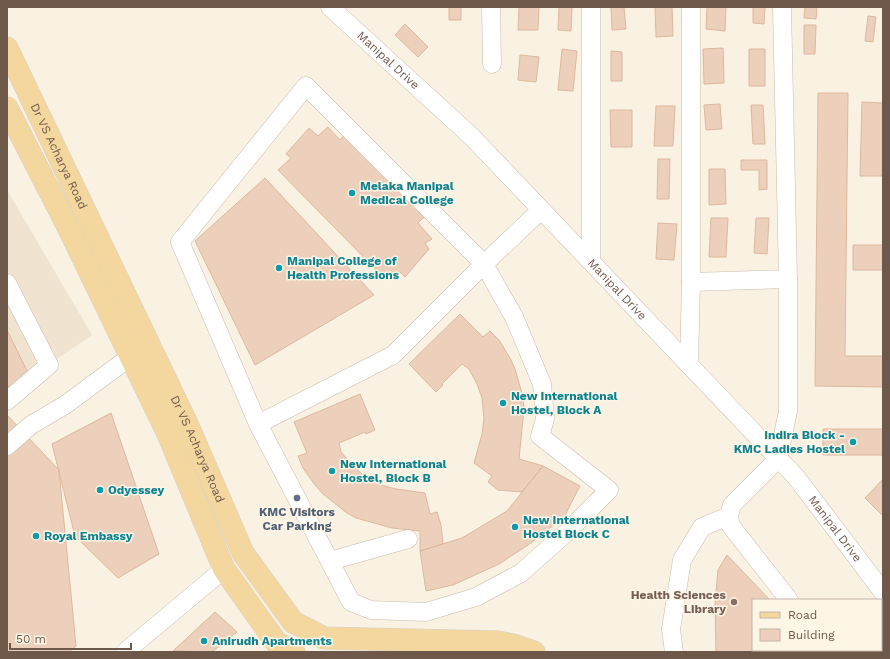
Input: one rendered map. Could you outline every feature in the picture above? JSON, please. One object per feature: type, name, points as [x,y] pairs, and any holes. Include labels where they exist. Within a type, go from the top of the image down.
[{"type":"main road","name":"Dr VS Acharya Road","points":[[7,48],[190,428],[243,553],[293,622],[324,638],[498,642],[517,646],[534,652]]},
{"type":"main road","name":"Dr VS Acharya Road","points":[[7,108],[168,434],[224,569],[276,642],[294,652]]},
{"type":"main road","points":[[168,434],[190,428]]},
{"type":"street","name":"Manipal Drive","points":[[330,7],[472,137],[796,477],[883,592]]},
{"type":"street","points":[[491,7],[492,64]]},
{"type":"street","points":[[591,7],[591,262]]},
{"type":"street","points":[[689,365],[691,282],[691,7]]},
{"type":"street","points":[[782,7],[788,279],[788,411],[778,459],[732,505],[729,516],[731,526],[788,599]]},
{"type":"street","points":[[306,86],[484,264],[514,317],[542,384],[545,419],[540,436],[609,490],[567,532],[521,573],[476,597],[426,612],[371,610],[352,602],[258,424],[180,242],[306,86]]},
{"type":"street","points":[[258,424],[393,355],[484,264],[541,210]]},
{"type":"street","points":[[691,282],[788,279]]},
{"type":"street","points":[[7,283],[49,365],[7,401]]},
{"type":"street","points":[[7,446],[31,425],[65,405],[130,357]]},
{"type":"street","points":[[674,652],[671,629],[682,560],[702,528],[729,516]]},
{"type":"street","points":[[330,561],[408,539]]},
{"type":"street","points":[[125,652],[224,569]]},
{"type":"shaded area","points":[[7,190],[92,335],[7,393]]},
{"type":"building","points":[[449,7],[461,7],[461,20],[449,20]]},
{"type":"building","points":[[519,7],[539,7],[538,30],[518,30]]},
{"type":"building","points":[[559,7],[572,7],[571,31],[558,30]]},
{"type":"building","points":[[611,7],[624,7],[626,29],[612,30]]},
{"type":"building","points":[[655,7],[672,7],[673,36],[656,37]]},
{"type":"building","points":[[707,7],[726,7],[725,31],[706,29]]},
{"type":"building","points":[[753,7],[765,7],[764,24],[753,23]]},
{"type":"building","points":[[805,7],[817,7],[816,19],[804,18]]},
{"type":"building","points":[[868,16],[876,17],[873,42],[865,41]]},
{"type":"building","points":[[405,24],[428,47],[418,57],[395,35]]},
{"type":"building","points":[[804,25],[816,25],[815,54],[804,54]]},
{"type":"building","points":[[723,48],[724,83],[704,84],[703,49]]},
{"type":"building","points":[[562,49],[577,51],[573,91],[558,90]]},
{"type":"building","points":[[749,49],[765,49],[765,86],[749,86]]},
{"type":"building","points":[[611,51],[622,52],[622,81],[611,81]]},
{"type":"building","points":[[520,55],[539,57],[536,82],[518,80]]},
{"type":"building","points":[[818,93],[848,93],[845,356],[883,356],[883,387],[815,386]]},
{"type":"building","points":[[862,102],[883,103],[883,176],[860,176]]},
{"type":"building","points":[[720,104],[722,129],[706,130],[704,105]]},
{"type":"building","points":[[751,105],[763,105],[765,144],[753,144]]},
{"type":"building","points":[[656,106],[675,106],[673,146],[654,146]]},
{"type":"building","points":[[610,110],[632,110],[632,147],[611,147]]},
{"type":"building","name":"Melaka Manipal Medical College","points":[[328,127],[340,140],[346,133],[425,216],[418,223],[432,239],[425,243],[429,249],[405,277],[400,272],[394,276],[390,272],[386,280],[278,170],[291,158],[286,154],[309,128],[318,136]]},
{"type":"building","points":[[658,159],[670,159],[669,199],[657,199]]},
{"type":"building","points":[[741,160],[767,160],[767,189],[759,190],[759,170],[741,170]]},
{"type":"building","points":[[709,169],[725,169],[726,204],[709,205]]},
{"type":"building","name":"Manipal College of Health Professions","points":[[265,178],[374,295],[255,365],[195,241]]},
{"type":"building","points":[[711,218],[728,218],[726,257],[709,257]]},
{"type":"building","points":[[756,218],[769,218],[767,254],[754,253]]},
{"type":"building","points":[[658,223],[677,224],[674,260],[656,259]]},
{"type":"building","points":[[853,245],[883,245],[883,270],[853,270]]},
{"type":"building","name":"New International Hostel, Block A","points":[[460,314],[483,337],[490,331],[499,340],[515,369],[523,397],[524,409],[519,459],[543,466],[522,492],[498,490],[488,482],[492,476],[474,463],[482,434],[484,419],[482,398],[469,369],[462,364],[436,392],[409,364]]},
{"type":"building","points":[[7,330],[30,377],[7,388]]},
{"type":"building","name":"New International Hostel, Block B","points":[[360,394],[375,430],[366,434],[365,432],[339,443],[341,452],[363,475],[381,485],[396,489],[425,493],[430,514],[437,512],[441,525],[443,544],[420,551],[420,531],[392,528],[356,518],[347,513],[323,494],[303,468],[298,456],[307,453],[294,422]]},
{"type":"building","name":"Odyessey","points":[[111,413],[159,554],[118,578],[75,536],[52,444]]},
{"type":"building","name":"Royal Embassy","points":[[7,415],[59,470],[76,646],[69,652],[7,652]]},
{"type":"building","name":"Indira Block - KMC Ladies Hostel","points":[[823,429],[883,429],[883,455],[823,455]]},
{"type":"building","name":"New International Hostel Block C","points":[[543,466],[580,486],[564,517],[528,545],[499,564],[453,585],[426,591],[420,551],[462,538],[507,511]]},
{"type":"building","points":[[883,479],[883,516],[865,498]]},
{"type":"building","name":"Health Sciences Library","points":[[727,555],[769,599],[752,599],[752,651],[797,652],[716,652],[715,604],[718,570]]},
{"type":"building","name":"Anirudh Apartments","points":[[215,612],[237,632],[212,652],[173,651]]},
{"type":"place","name":"Melaka Manipal Medical College","points":[[352,193]]},
{"type":"place","name":"Manipal College of Health Professions","points":[[279,268]]},
{"type":"place","name":"New International Hostel, Block A","points":[[503,403]]},
{"type":"place","name":"Indira Block - KMC Ladies Hostel","points":[[853,442]]},
{"type":"place","name":"New International Hostel, Block B","points":[[332,471]]},
{"type":"place","name":"Odyessey","points":[[100,490]]},
{"type":"place","name":"KMC Visitors Car Parking","points":[[297,498]]},
{"type":"place","name":"New International Hostel Block C","points":[[515,527]]},
{"type":"place","name":"Royal Embassy","points":[[36,536]]},
{"type":"place","name":"Health Sciences Library","points":[[734,602]]},
{"type":"place","name":"Anirudh Apartments","points":[[204,641]]}]
